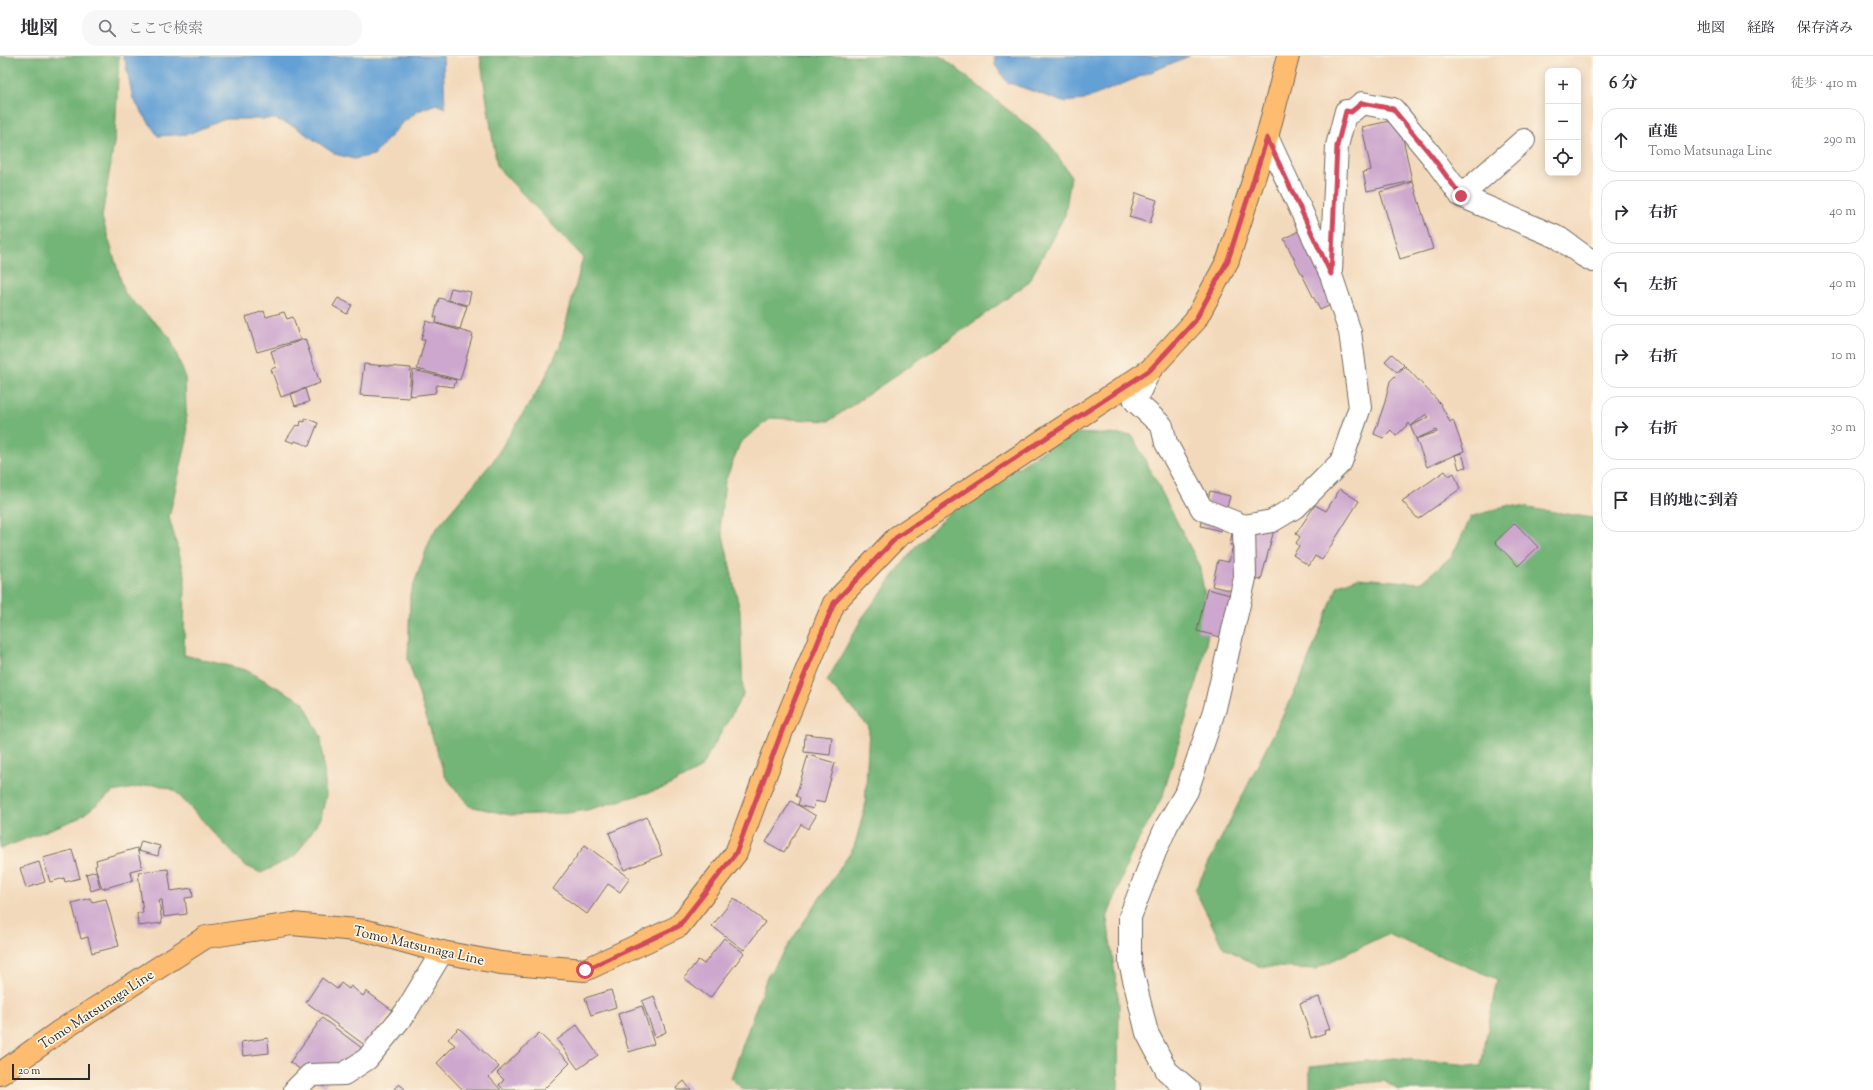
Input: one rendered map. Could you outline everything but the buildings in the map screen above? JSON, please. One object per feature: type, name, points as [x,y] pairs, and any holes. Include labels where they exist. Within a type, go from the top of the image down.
[{"type":"main road","name":"Tomo Matsunaga Line","points":[[0,1074],[60,1031],[206,937],[292,924],[366,930],[442,952],[501,963],[585,970],[679,926],[736,853],[785,723],[834,603],[897,537],[1150,370],[1195,321],[1228,260],[1267,138],[1288,56]]},
{"type":"street","points":[[1331,274],[1337,146],[1346,111],[1351,112],[1362,103],[1393,109],[1431,155],[1461,196],[1559,238],[1593,261]]},
{"type":"street","points":[[1150,370],[1135,401],[1162,426],[1166,443],[1202,509],[1244,526],[1272,521],[1297,506],[1341,462],[1360,407],[1350,332],[1331,274],[1267,138]]},
{"type":"street","points":[[1461,196],[1524,140]]},
{"type":"street","points":[[1189,1090],[1167,1071],[1147,1033],[1130,963],[1130,917],[1167,825],[1187,791],[1215,708],[1245,578],[1244,526]]},
{"type":"street","points":[[295,1090],[310,1075],[344,1074],[367,1059],[405,1013],[442,952]]},
{"type":"green space","points":[[0,56],[119,56],[115,137],[102,217],[125,294],[170,337],[185,376],[187,440],[169,517],[185,575],[184,655],[246,670],[303,702],[321,737],[326,795],[321,818],[295,856],[261,873],[244,865],[174,790],[155,784],[113,792],[79,818],[0,849]]},
{"type":"green space","points":[[480,56],[941,56],[1048,142],[1071,176],[1065,215],[1028,283],[964,329],[829,421],[770,418],[740,443],[725,482],[720,522],[740,611],[743,695],[700,769],[664,788],[587,810],[568,813],[510,815],[469,806],[445,776],[408,660],[410,595],[432,534],[493,461],[543,382],[560,346],[583,257],[497,167]]},
{"type":"green space","points":[[1070,433],[1132,435],[1199,564],[1210,623],[1202,665],[1163,795],[1131,854],[1107,918],[1119,1004],[1118,1090],[743,1090],[731,1078],[767,977],[854,847],[865,808],[869,727],[827,681],[862,618],[916,546],[947,515]]},
{"type":"green space","points":[[1509,505],[1593,518],[1593,1090],[1398,1090],[1384,1081],[1310,1088],[1310,1067],[1395,1058],[1481,1066],[1497,979],[1387,934],[1315,969],[1258,966],[1223,947],[1195,890],[1300,681],[1338,585],[1358,578],[1420,583],[1452,556],[1471,517]]},
{"type":"water","points":[[122,56],[443,56],[445,108],[436,104],[418,111],[401,124],[374,155],[354,159],[335,154],[294,126],[275,119],[225,119],[188,134],[158,136],[133,99],[125,60]]},
{"type":"water","points":[[994,56],[1189,56],[1084,100],[1063,102],[1007,82],[995,65]]},
{"type":"route","points":[[585,970],[679,926],[736,853],[785,723],[834,603],[897,537],[1150,370],[1195,321],[1228,260],[1267,138],[1331,274],[1337,146],[1346,111],[1351,112],[1362,103],[1393,109],[1431,155],[1461,196]]}]
